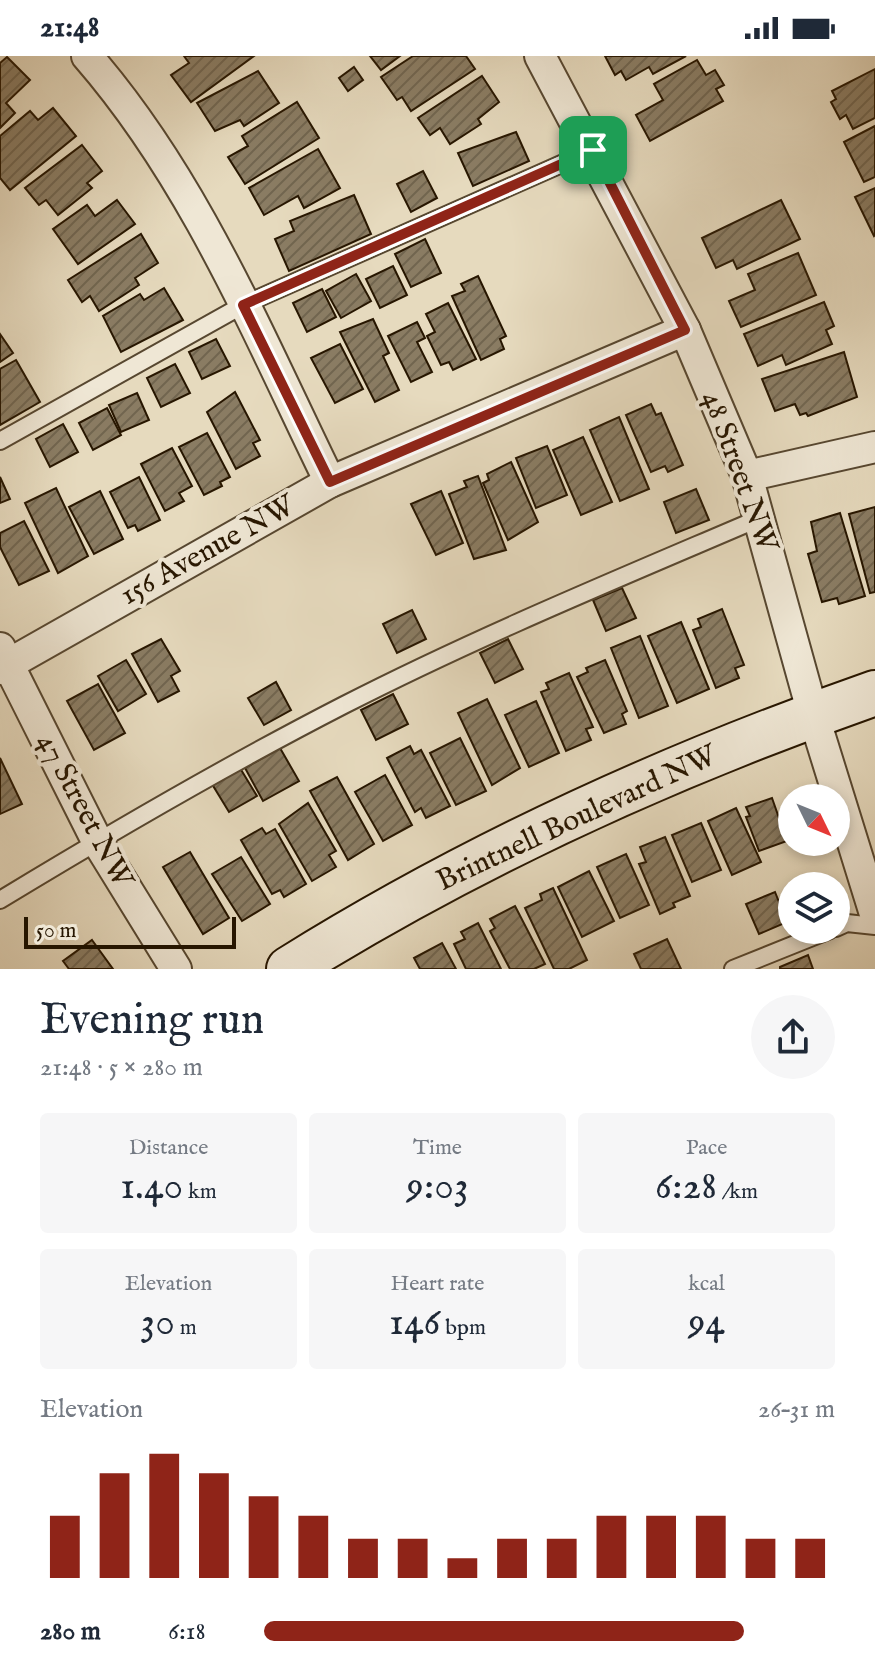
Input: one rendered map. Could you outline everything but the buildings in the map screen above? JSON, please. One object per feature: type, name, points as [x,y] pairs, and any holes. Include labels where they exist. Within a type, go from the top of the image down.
[{"type":"street","points":[[87,56],[165,158],[188,195],[330,482]]},
{"type":"street","name":"48 Street NW","points":[[540,56],[593,150],[685,330],[747,476],[813,714],[875,914]]},
{"type":"street","name":"156 Avenue NW","points":[[3,660],[330,482],[685,330]]},
{"type":"street","points":[[747,476],[875,447]]},
{"type":"street","name":"47 Street NW","points":[[3,660],[97,841],[176,969]]},
{"type":"street","name":"Brintnell Boulevard NW","points":[[289,969],[394,906],[531,837],[813,714],[875,693]]},
{"type":"lane","points":[[0,441],[243,305],[593,150]]},
{"type":"lane","points":[[0,900],[97,841],[345,705],[558,604],[760,518]]},
{"type":"lane","points":[[850,923],[875,926]]},
{"type":"lane","points":[[733,969],[795,944]]},
{"type":"route","points":[[593,150],[685,330],[330,482],[243,305],[593,150]]}]
